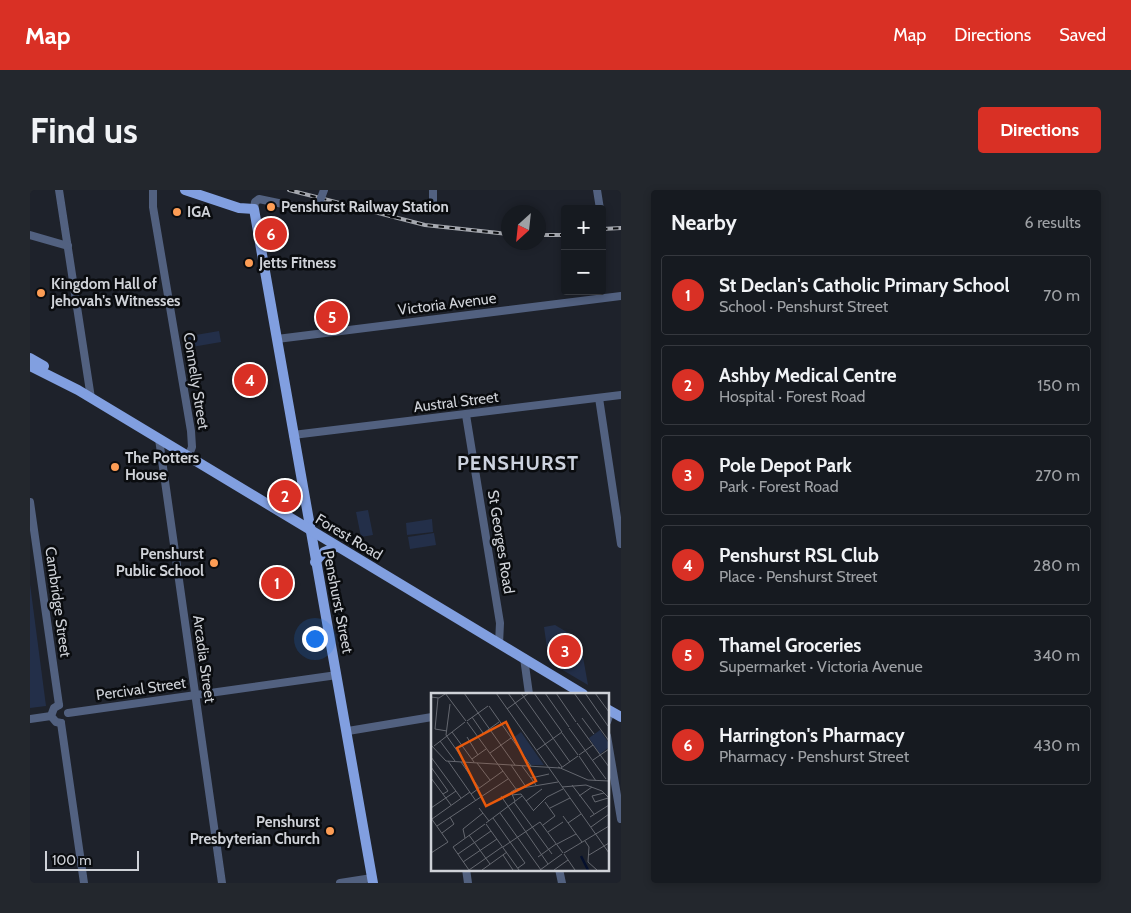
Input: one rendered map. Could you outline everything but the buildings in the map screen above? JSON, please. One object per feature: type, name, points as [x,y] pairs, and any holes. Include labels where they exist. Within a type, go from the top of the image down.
[{"type":"main road","points":[[185,190],[239,208],[254,209]]},
{"type":"main road","name":"Penshurst Street","points":[[254,209],[309,531],[348,732],[372,881]]},
{"type":"main road","name":"Forest Road","points":[[30,358],[91,398],[309,531],[581,693]]},
{"type":"main road","name":"Forest Road","points":[[30,366],[76,388]]},
{"type":"main road","points":[[315,562],[324,552],[336,547]]},
{"type":"main road","points":[[609,710],[621,717]]},
{"type":"street","points":[[59,190],[91,398]]},
{"type":"street","name":"Connelly Street","points":[[153,190],[153,207],[191,431],[192,447],[188,457]]},
{"type":"street","points":[[254,209],[255,202],[259,199],[307,210],[318,206],[324,190]]},
{"type":"street","points":[[433,190],[433,209]]},
{"type":"street","points":[[597,190],[599,205]]},
{"type":"street","points":[[30,235],[68,246]]},
{"type":"street","name":"Victoria Avenue","points":[[277,339],[621,296]]},
{"type":"street","name":"Austral Street","points":[[293,435],[621,395]]},
{"type":"street","points":[[599,398],[621,544]]},
{"type":"street","name":"St Georges Road","points":[[466,415],[500,623],[499,644]]},
{"type":"street","name":"Arcadia Street","points":[[159,439],[222,883]]},
{"type":"street","name":"Cambridge Street","points":[[30,502],[59,706]]},
{"type":"street","points":[[524,658],[529,693]]},
{"type":"street","name":"Percival Street","points":[[68,713],[337,675]]},
{"type":"street","points":[[59,706],[66,708],[68,713],[67,718],[61,722],[56,722],[51,716],[54,708],[59,706]]},
{"type":"street","points":[[30,719],[51,716]]},
{"type":"street","points":[[348,732],[431,717]]},
{"type":"street","points":[[61,722],[84,883]]},
{"type":"street","points":[[608,742],[621,818]]},
{"type":"street","points":[[559,870],[562,883]]},
{"type":"street","points":[[340,883],[372,881]]},
{"type":"shaded area","points":[[219,331],[221,342],[186,348],[184,337]]},
{"type":"shaded area","points":[[368,510],[373,535],[361,537],[356,512]]},
{"type":"shaded area","points":[[432,519],[433,532],[407,535],[406,523]]},
{"type":"shaded area","points":[[434,533],[436,545],[410,549],[408,537]]},
{"type":"shaded area","points":[[30,584],[46,706],[30,708]]},
{"type":"shaded area","points":[[555,625],[580,640],[588,685],[549,662],[544,627]]},
{"type":"railway","points":[[289,190],[425,225],[501,233]]},
{"type":"railway","points":[[606,229],[621,228]]},
{"type":"railway","points":[[546,235],[561,235]]},
{"type":"place","name":"Penshurst Railway Station","points":[[271,207]]},
{"type":"place","name":"IGA","points":[[177,212]]},
{"type":"place","name":"Harrington's Pharmacy","points":[[271,234]]},
{"type":"place","name":"Jetts Fitness","points":[[249,263]]},
{"type":"place","name":"Kingdom Hall of Jehovah's Witnesses","points":[[41,293]]},
{"type":"place","name":"Thamel Groceries","points":[[332,317]]},
{"type":"place","name":"Penshurst RSL Club","points":[[250,380]]},
{"type":"place","name":"The Potters House","points":[[115,467]]},
{"type":"place","name":"Ashby Medical Centre","points":[[285,496]]},
{"type":"place","name":"Penshurst Public School","points":[[214,563]]},
{"type":"place","name":"St Declan's Catholic Primary School","points":[[277,583]]},
{"type":"place","name":"Pole Depot Park","points":[[565,651]]},
{"type":"place","name":"Penshurst Presbyterian Church","points":[[330,831]]},
{"type":"district","name":"PENSHURST","points":[[518,463]]}]
